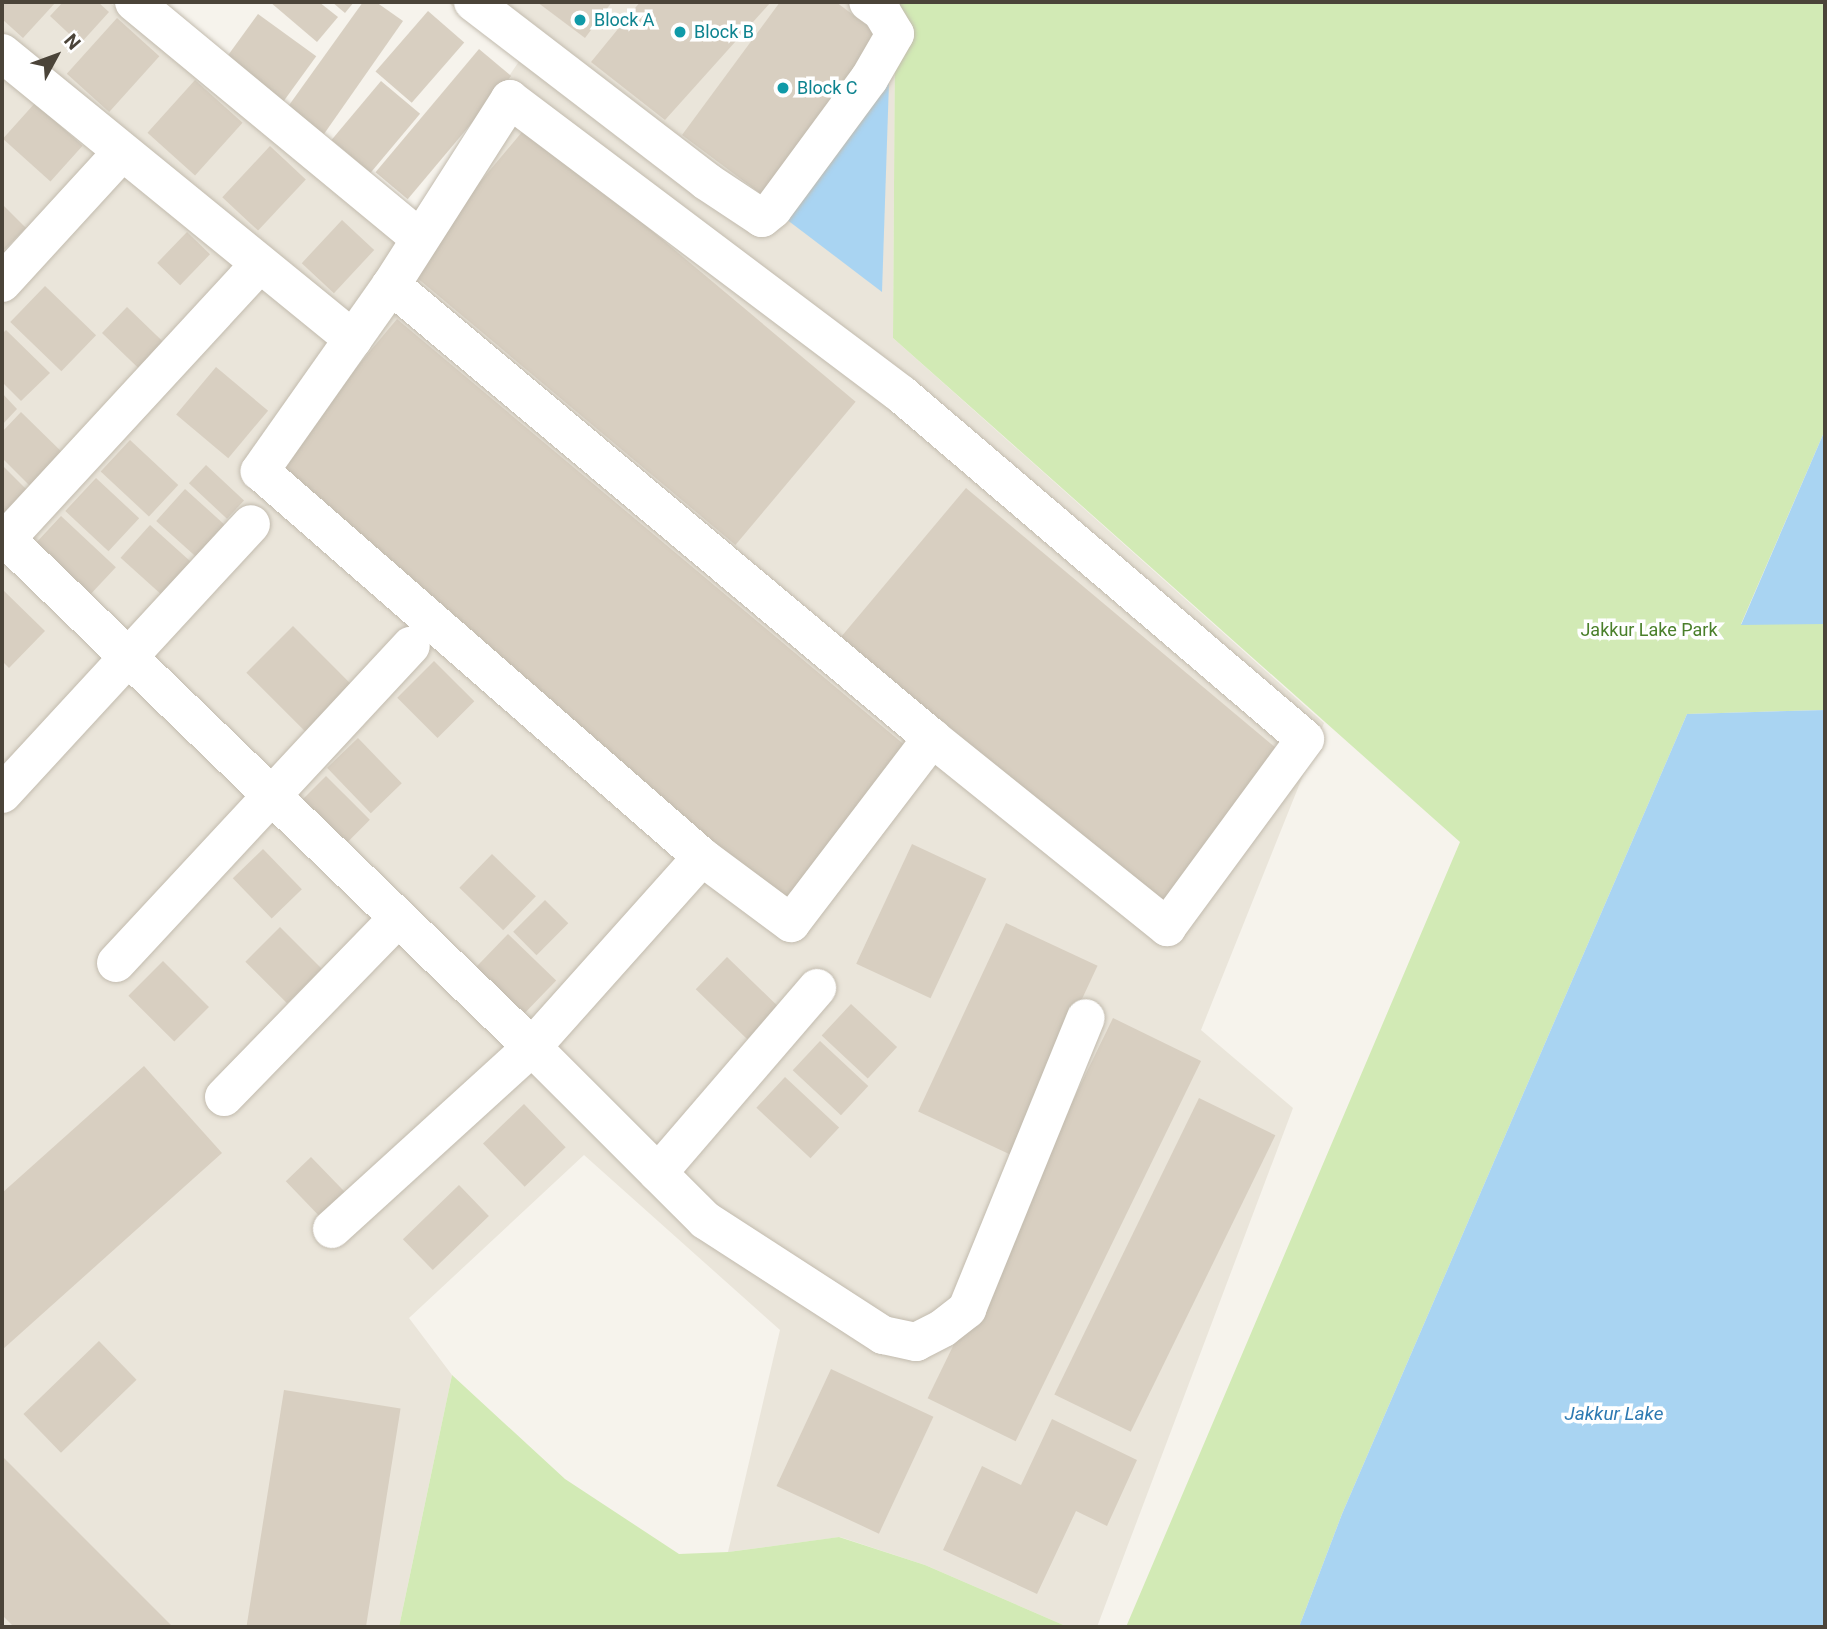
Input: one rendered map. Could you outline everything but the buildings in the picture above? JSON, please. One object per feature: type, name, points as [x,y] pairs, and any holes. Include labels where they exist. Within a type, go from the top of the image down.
[{"type":"street","points":[[134,2],[410,230]]},
{"type":"street","points":[[473,2],[706,181],[762,218],[773,209],[869,79],[895,34],[882,12],[868,2]]},
{"type":"street","points":[[2,53],[342,331]]},
{"type":"street","points":[[251,437],[342,331],[391,285],[410,230],[510,99],[901,394],[1305,739],[1167,927],[932,738],[391,285]]},
{"type":"street","points":[[2,283],[122,152]]},
{"type":"street","points":[[260,264],[4,537],[532,1047],[705,1220],[883,1335],[916,1342],[943,1328],[967,1309],[1086,1018]]},
{"type":"street","points":[[342,331],[260,471],[698,862],[791,923],[932,738]]},
{"type":"street","points":[[2,794],[251,524]]},
{"type":"street","points":[[116,963],[411,646]]},
{"type":"street","points":[[332,1229],[532,1047],[698,862]]},
{"type":"street","points":[[225,1097],[398,918]]},
{"type":"street","points":[[658,1172],[817,988]]},
{"type":"shaded area","points":[[2,2],[109,2],[397,240],[522,57],[447,2],[853,2],[895,34],[893,338],[1324,723],[1201,1030],[1293,1108],[1097,1627],[1068,1627],[925,1565],[840,1537],[728,1552],[780,1330],[584,1155],[409,1318],[452,1375],[399,1627],[2,1627]]},
{"type":"green space","name":"Jakkur Lake Park","points":[[891,2],[1825,2],[1825,430],[1741,624],[1825,624],[1825,710],[1687,714],[1342,1514],[1299,1627],[1126,1627],[1460,842],[893,338],[895,34]]},
{"type":"green space","points":[[452,1375],[565,1479],[679,1554],[728,1552],[839,1537],[925,1565],[1068,1627],[399,1627]]},
{"type":"water","points":[[889,82],[882,292],[786,219]]},
{"type":"water","points":[[1825,430],[1825,624],[1741,625]]},
{"type":"water","name":"Jakkur Lake","points":[[1825,710],[1825,1627],[1299,1627],[1342,1514],[1687,714]]},
{"type":"place","name":"Block A","points":[[580,20]]},
{"type":"place","name":"Block B","points":[[680,32]]},
{"type":"place","name":"Block C","points":[[783,88]]}]
